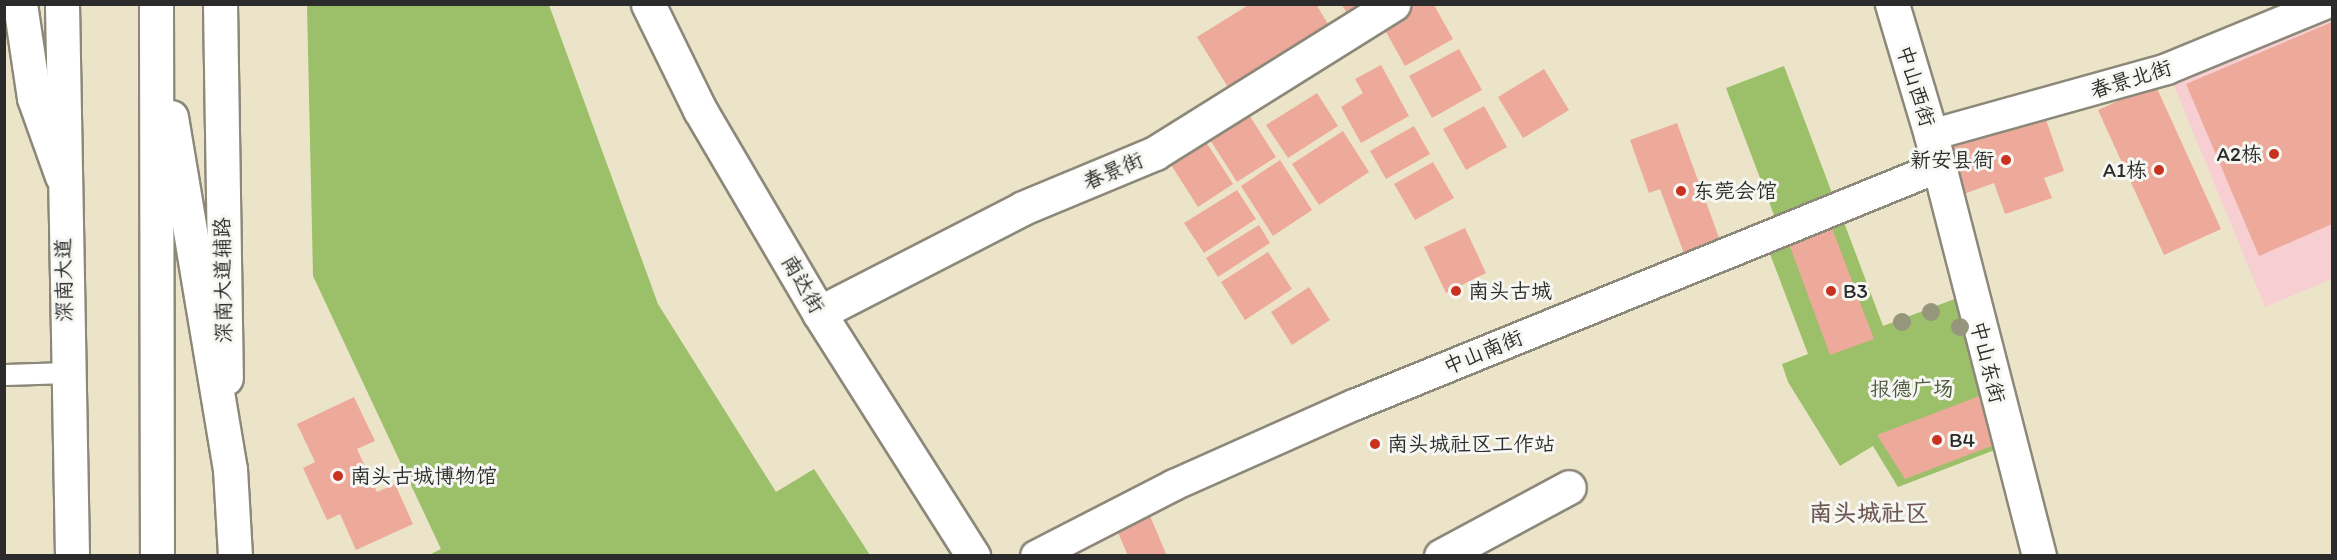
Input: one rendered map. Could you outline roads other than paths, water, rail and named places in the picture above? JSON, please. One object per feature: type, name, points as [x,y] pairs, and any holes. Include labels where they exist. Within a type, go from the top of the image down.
[{"type":"street","points":[[20,4],[34,98],[62,176]]},
{"type":"street","name":"深南大道","points":[[62,4],[62,176],[70,545]]},
{"type":"street","name":"深南大道辅路","points":[[220,4],[222,299],[234,555]]},
{"type":"street","name":"南达街","points":[[648,4],[700,110],[819,312],[973,555]]},
{"type":"street","name":"春景街","points":[[819,312],[1023,208],[1155,153],[1393,4]]},
{"type":"street","name":"中山西街","points":[[1892,4],[1939,167]]},
{"type":"street","name":"春景北街","points":[[1931,135],[2167,69],[2325,4]]},
{"type":"street","points":[[156,14],[230,469]]},
{"type":"street","points":[[156,14],[156,555]]},
{"type":"street","name":"中山南街","points":[[1036,555],[1174,485],[1354,405],[1939,167]]},
{"type":"street","name":"中山东街","points":[[1939,167],[2039,555]]},
{"type":"street","points":[[1441,555],[1569,487]]},
{"type":"lane","points":[[4,375],[66,373]]},
{"type":"place","name":"A2栋","points":[[2274,154]]},
{"type":"place","name":"新安县衙","points":[[2006,160]]},
{"type":"place","name":"A1栋","points":[[2159,170]]},
{"type":"place","name":"东莞会馆","points":[[1681,191]]},
{"type":"place","name":"南头古城","points":[[1456,291]]},
{"type":"place","name":"B3","points":[[1831,291]]},
{"type":"place","name":"B4","points":[[1937,440]]},
{"type":"place","name":"南头城社区工作站","points":[[1375,444]]},
{"type":"place","name":"南头古城博物馆","points":[[338,476]]},
{"type":"district","name":"南头城社区","points":[[1869,513]]},
{"type":"park label","name":"报德广场","points":[[1912,389]]}]
